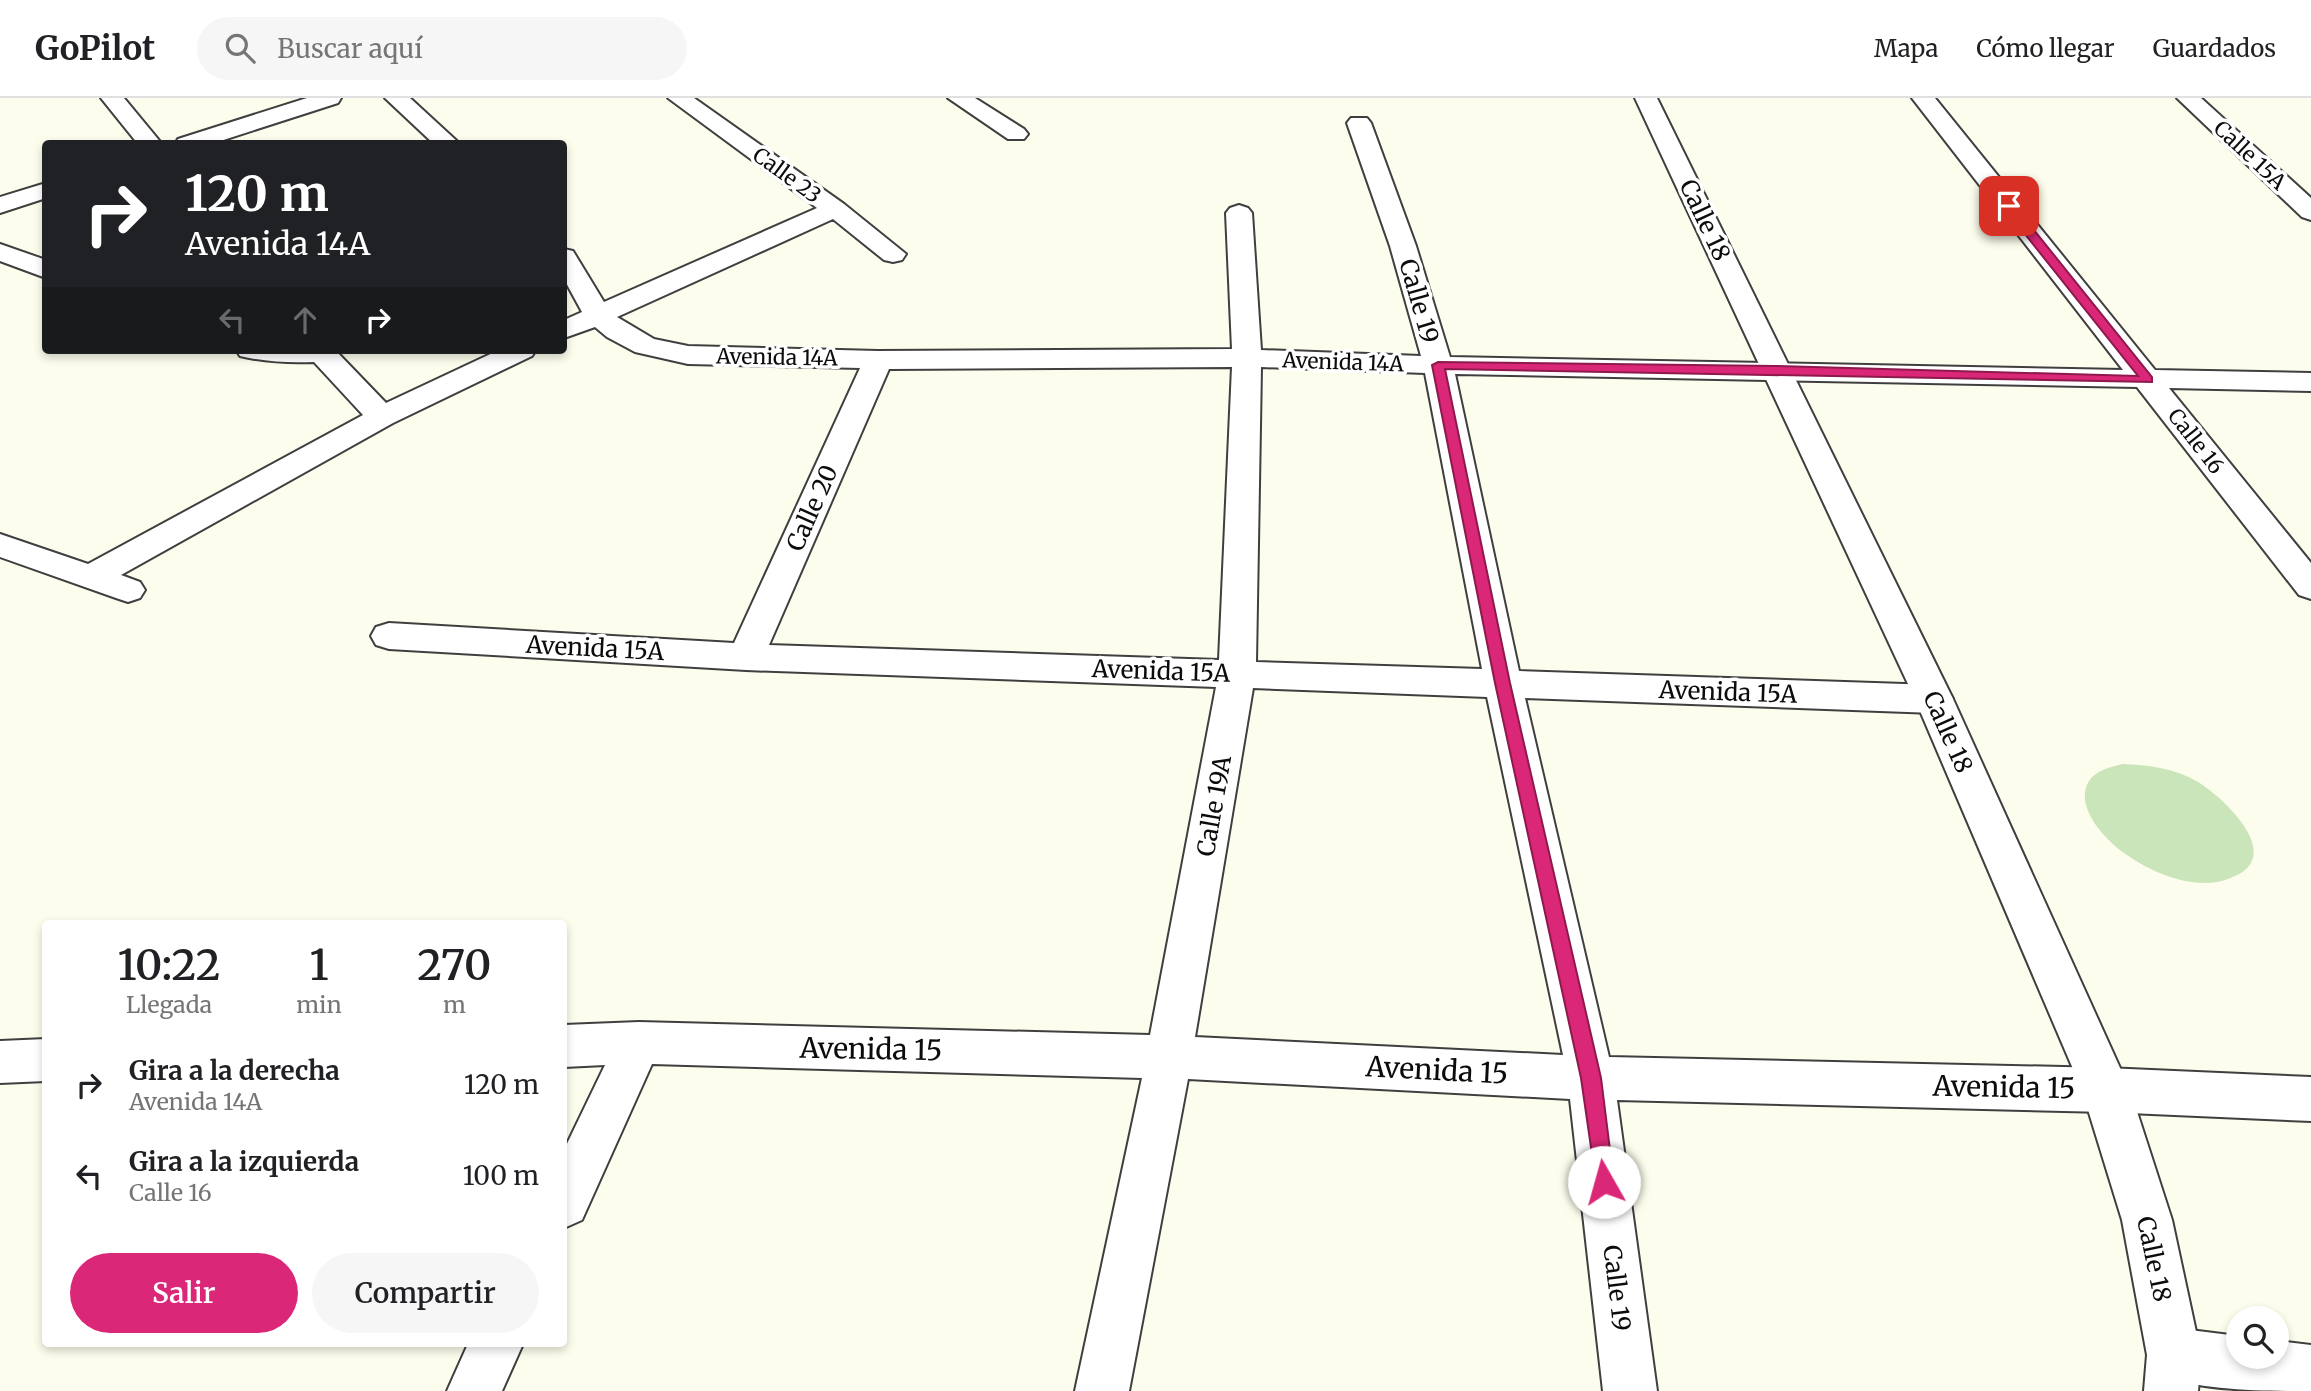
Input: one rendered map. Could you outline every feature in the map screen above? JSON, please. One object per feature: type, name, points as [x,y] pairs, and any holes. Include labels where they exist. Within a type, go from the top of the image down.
[{"type":"street","points":[[112,98],[148,140]]},
{"type":"street","points":[[199,140],[330,98]]},
{"type":"street","points":[[396,98],[444,140]]},
{"type":"street","name":"Calle 23","points":[[680,98],[893,254]]},
{"type":"street","points":[[959,98],[1016,134]]},
{"type":"street","name":"Calle 18","points":[[1647,98],[1934,699],[2106,1090],[2147,1220],[2172,1373]]},
{"type":"street","name":"Calle 16","points":[[1923,98],[2311,587]]},
{"type":"street","name":"Calle 15A","points":[[2188,98],[2311,212]]},
{"type":"street","name":"Calle 19","points":[[1359,123],[1403,246],[1438,365],[1503,683],[1591,1078],[1630,1391]]},
{"type":"street","points":[[0,205],[42,191]]},
{"type":"street","points":[[567,329],[835,209]]},
{"type":"street","name":"Calle 19A","points":[[1102,1391],[1169,1057],[1237,674],[1247,358],[1240,213]]},
{"type":"street","points":[[0,252],[42,268]]},
{"type":"street","points":[[567,262],[597,314]]},
{"type":"street","name":"Avenida 14A","points":[[597,314],[617,331],[645,346],[688,355],[878,360],[1247,358],[1438,365],[2311,382]]},
{"type":"street","points":[[278,354],[297,354]]},
{"type":"street","points":[[322,354],[382,417]]},
{"type":"street","points":[[89,578],[382,417],[514,354]]},
{"type":"street","name":"Calle 20","points":[[746,657],[878,360]]},
{"type":"street","points":[[0,545],[128,590]]},
{"type":"street","name":"Avenida 15A","points":[[389,636],[746,657],[1934,699]]},
{"type":"street","points":[[567,1197],[639,1043]]},
{"type":"street","name":"Avenida 15","points":[[567,1045],[639,1043],[1169,1057],[1591,1078],[2106,1090],[2311,1099]]},
{"type":"street","points":[[0,1062],[42,1060]]},
{"type":"street","points":[[474,1391],[495,1347]]},
{"type":"street","points":[[2172,1373],[2311,1372]]},
{"type":"green space","points":[[2122,764],[2171,770],[2208,789],[2232,810],[2242,823],[2254,850],[2251,863],[2241,873],[2229,879],[2211,883],[2196,882],[2155,871],[2119,849],[2095,823],[2085,802],[2085,791],[2096,774]]},
{"type":"route","points":[[1604,1182],[1591,1078],[1503,683],[1438,365],[2148,379],[2009,206]]}]
